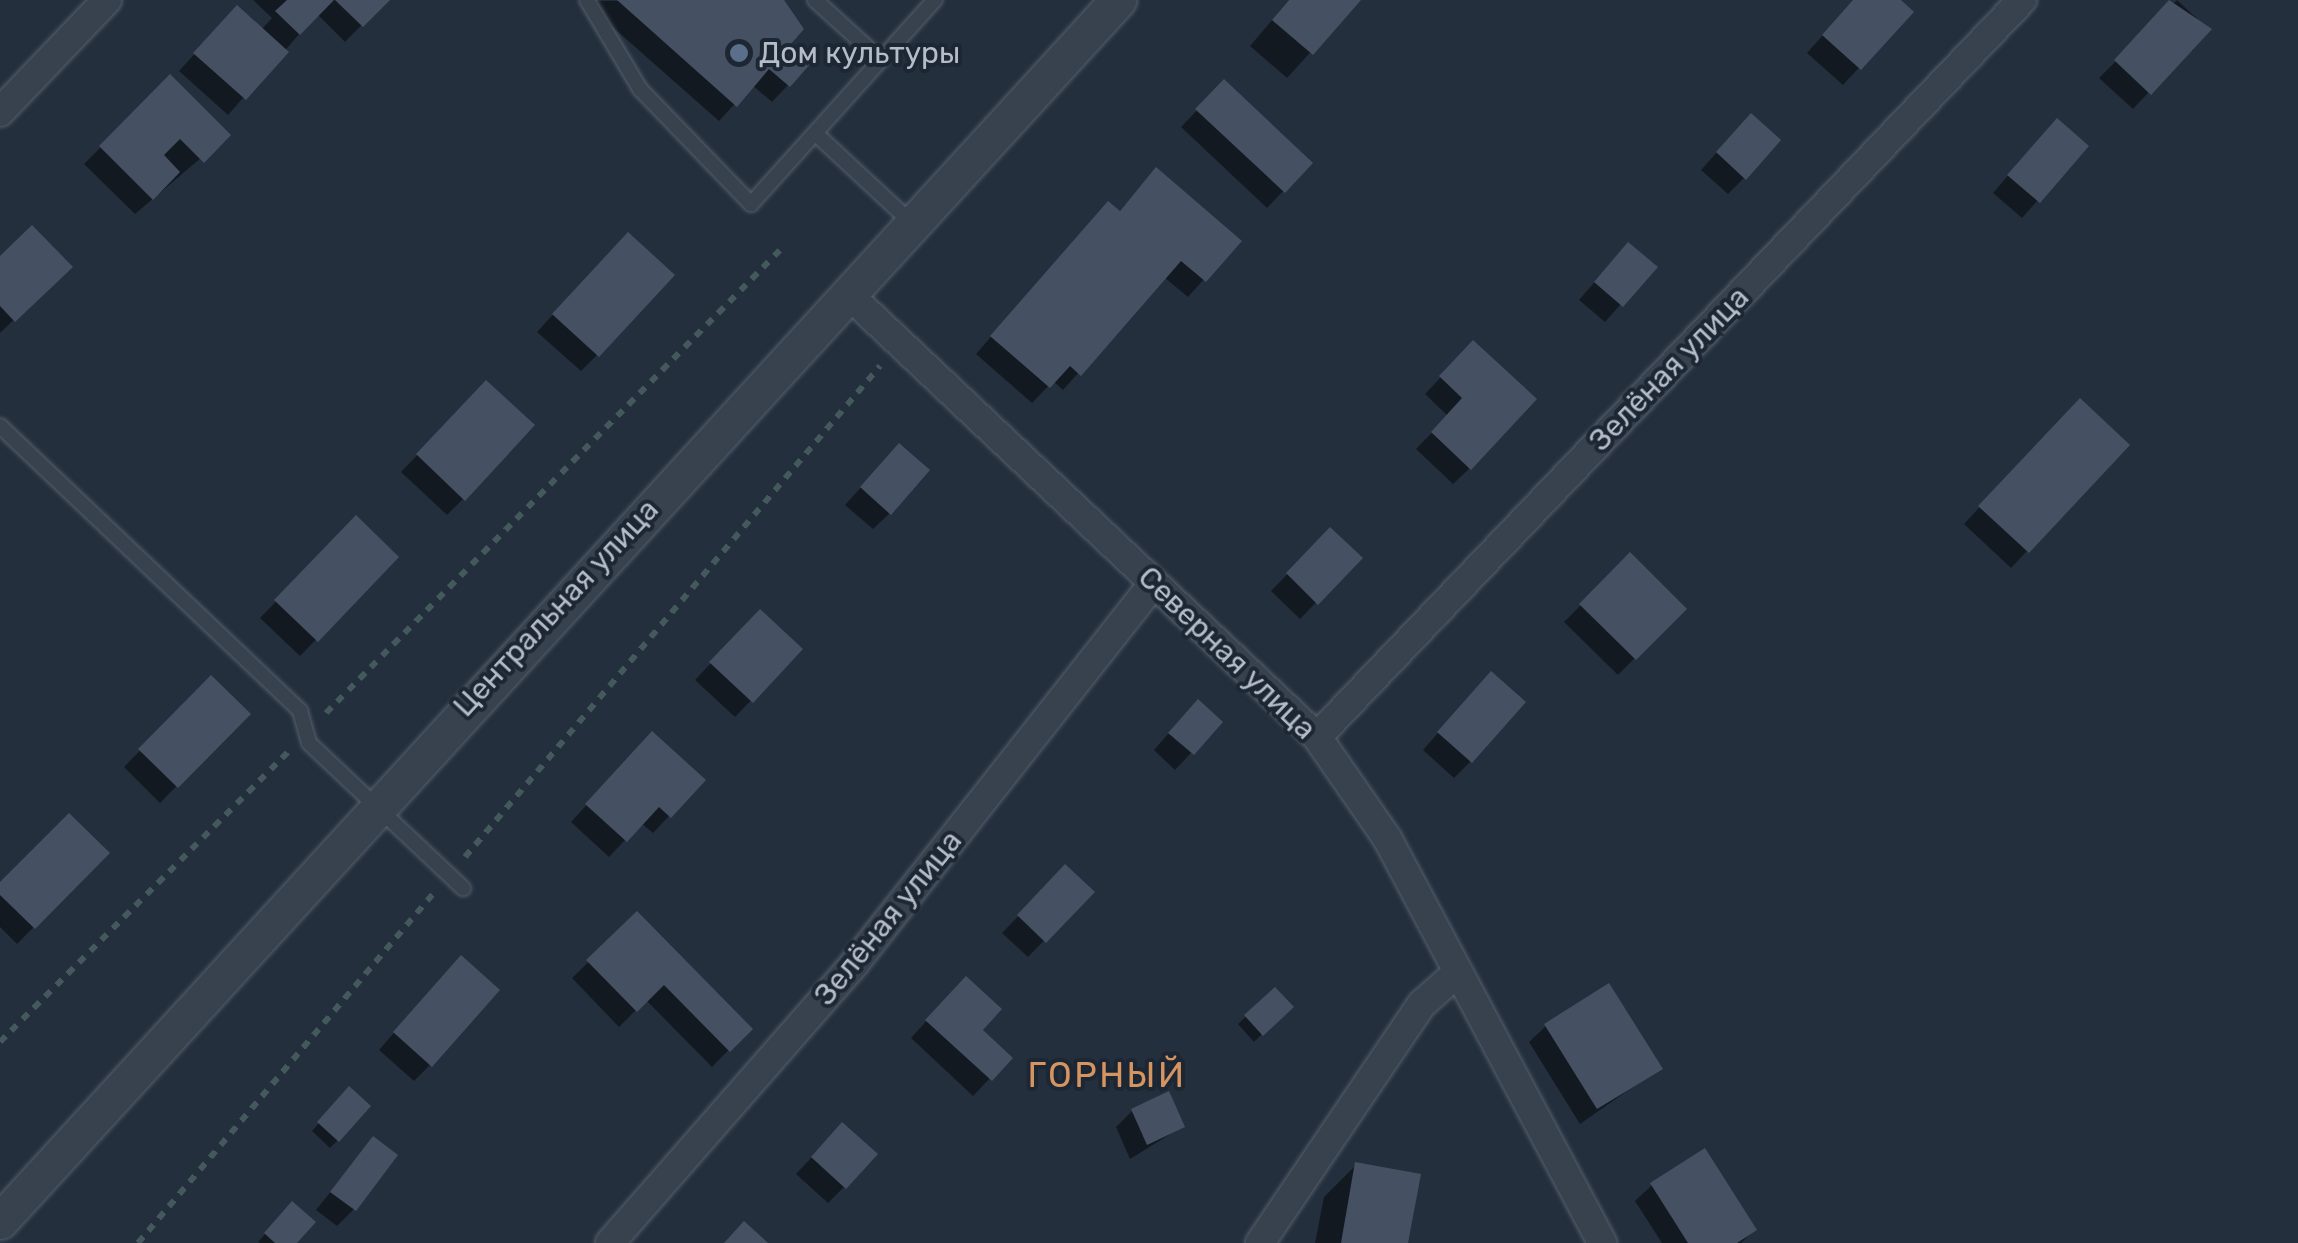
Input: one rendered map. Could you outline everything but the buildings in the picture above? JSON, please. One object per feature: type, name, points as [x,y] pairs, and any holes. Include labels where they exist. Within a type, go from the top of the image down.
[{"type":"street","points":[[0,112],[107,0]]},
{"type":"street","name":"Центральная улица","points":[[0,1221],[372,807],[1118,0]]},
{"type":"street","name":"Зелёная улица","points":[[1317,737],[2022,0]]},
{"type":"street","name":"Северная улица","points":[[847,293],[1317,737],[1387,838],[1602,1243]]},
{"type":"street","name":"Зелёная улица","points":[[610,1243],[854,964],[1154,584]]},
{"type":"street","points":[[1260,1243],[1422,1004],[1457,973]]},
{"type":"lane","points":[[587,0],[640,89],[752,204],[935,0]]},
{"type":"lane","points":[[815,0],[881,60]]},
{"type":"lane","points":[[815,133],[912,223]]},
{"type":"lane","points":[[0,426],[300,711],[306,734],[372,807],[463,888]]},
{"type":"path","points":[[0,1042],[780,250]]},
{"type":"path","points":[[138,1243],[900,342]]},
{"type":"place","name":"Дом культуры","points":[[739,53]]},
{"type":"district","name":"ГОРНЫЙ","points":[[1107,1075]]}]
